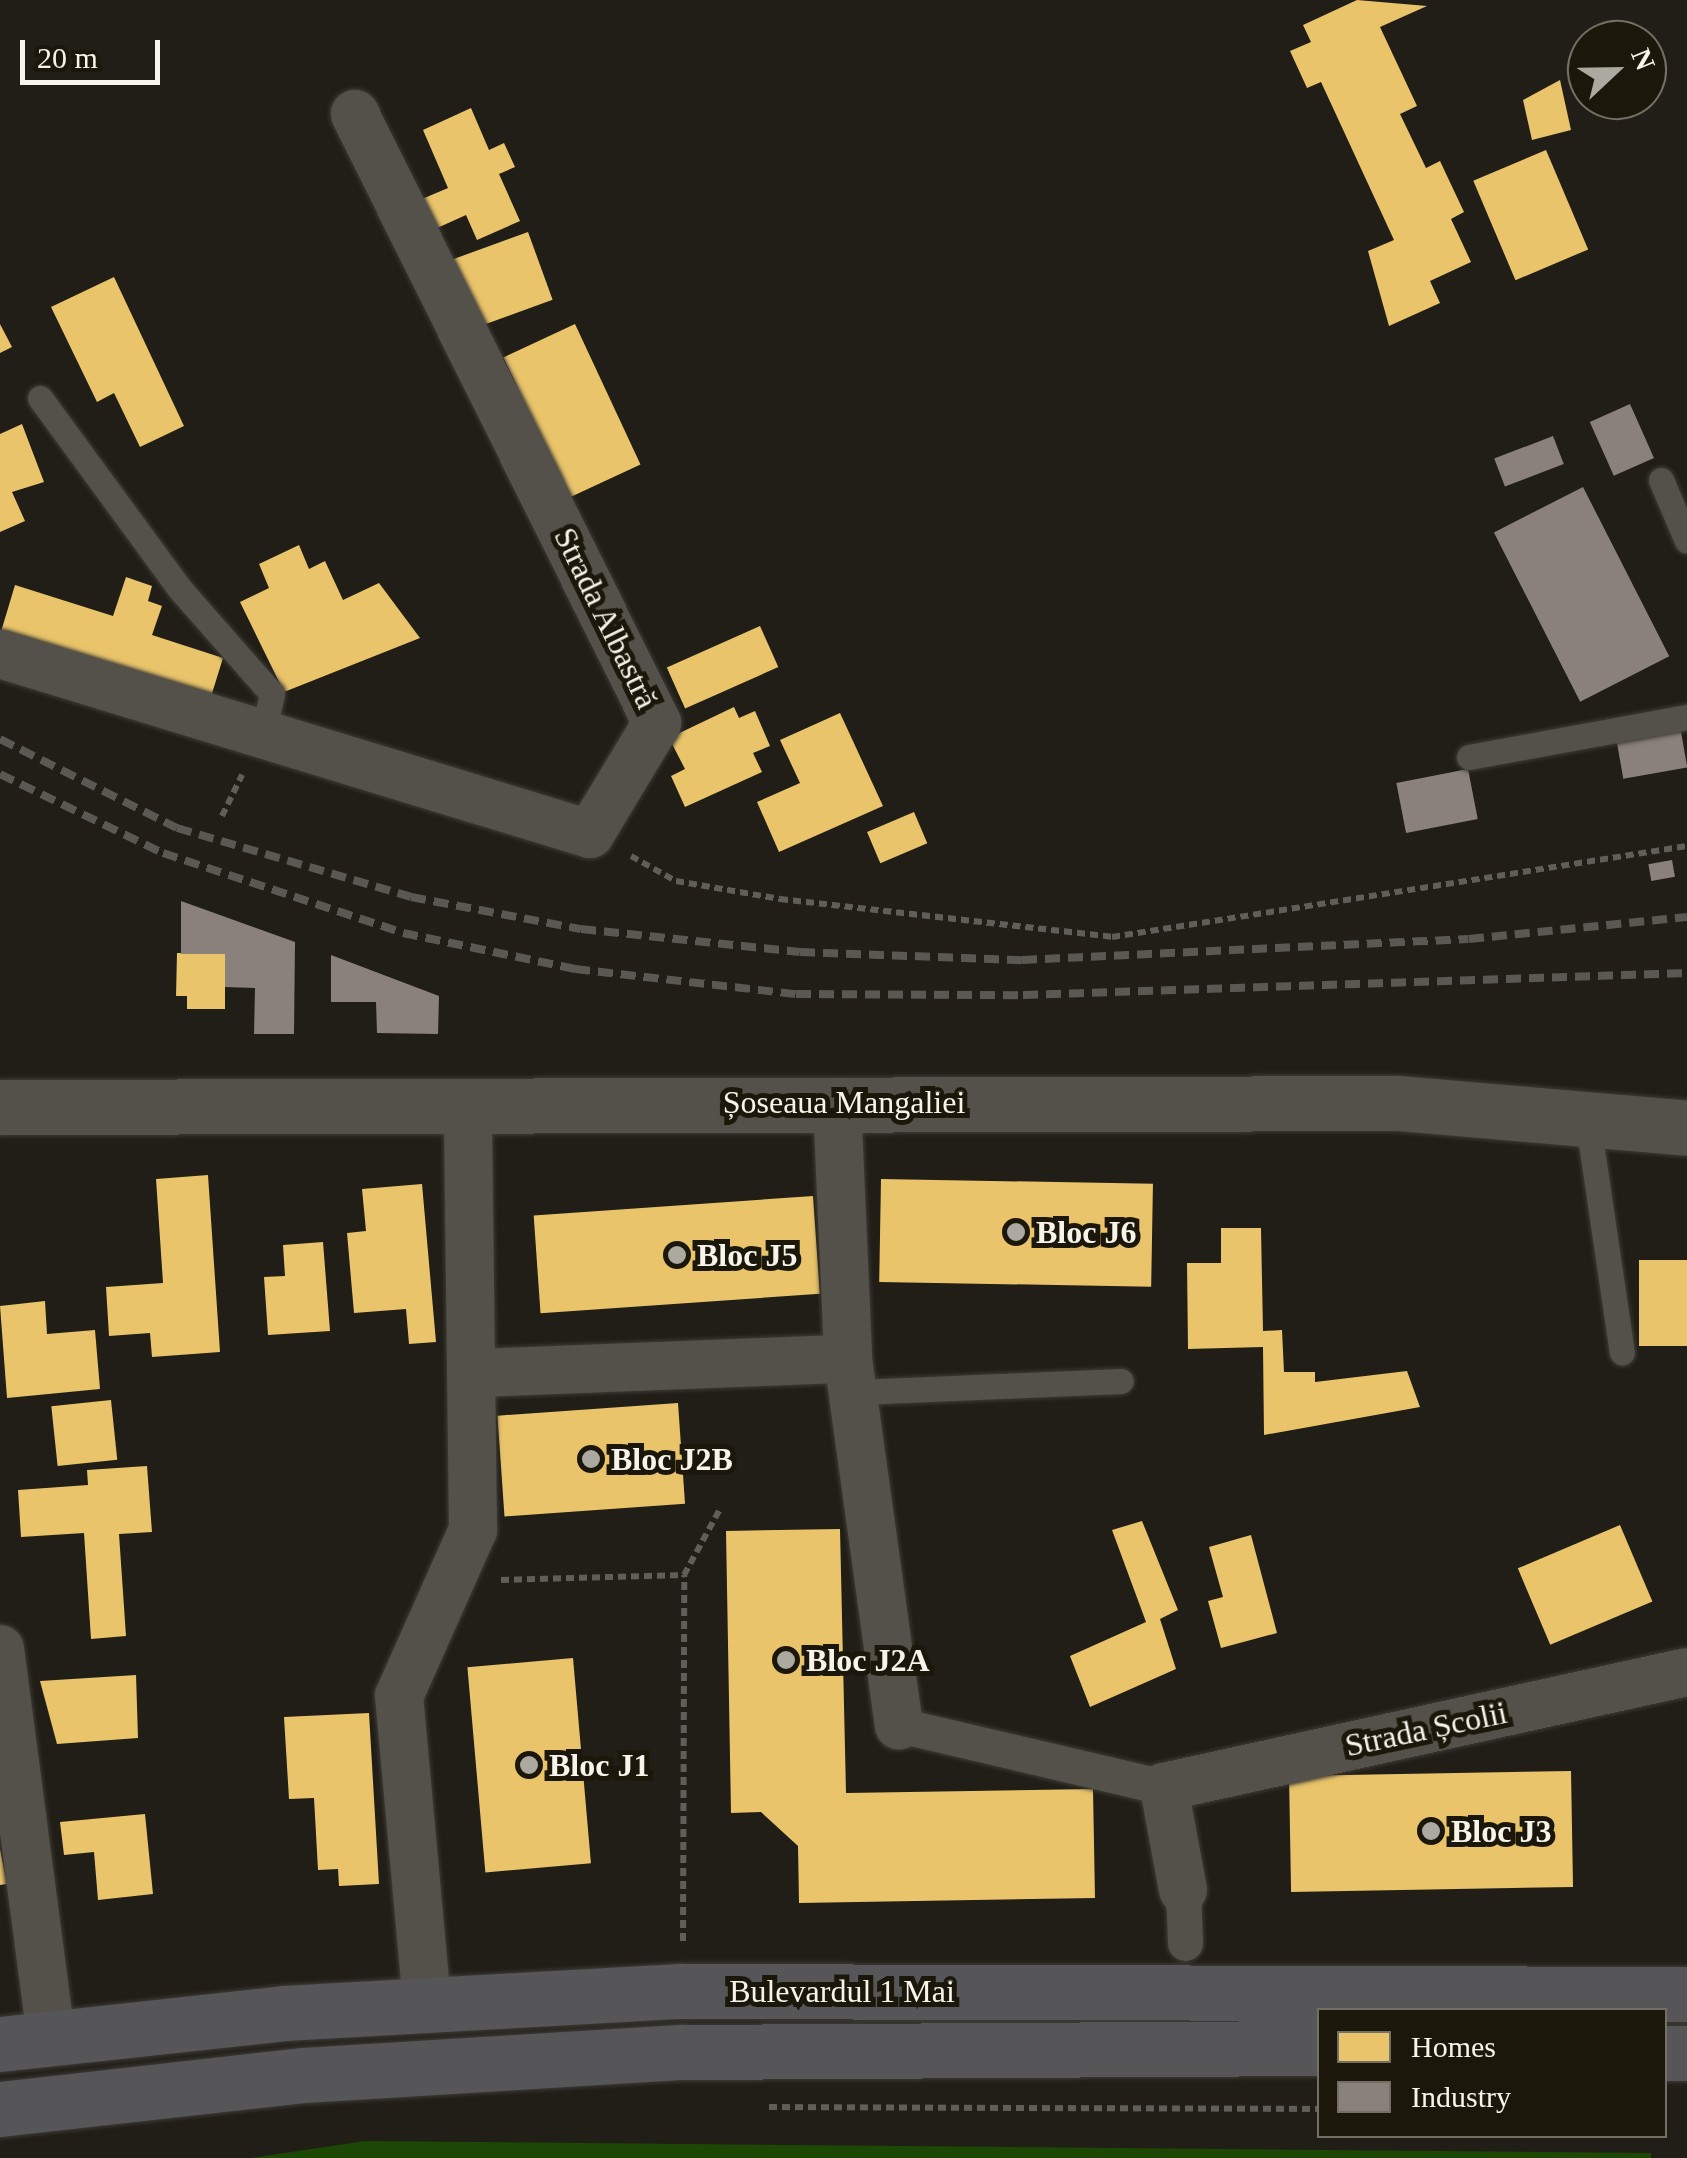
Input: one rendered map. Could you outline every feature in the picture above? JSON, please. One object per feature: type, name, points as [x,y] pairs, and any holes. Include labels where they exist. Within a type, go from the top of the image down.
[{"type":"main road","name":"Bulevardul 1 Mai","points":[[26,2040],[427,2003],[680,1991],[1687,1994]]},
{"type":"main road","name":"Bulevardul 1 Mai","points":[[0,2109],[304,2076],[683,2052],[1317,2048]]},
{"type":"street","name":"Strada Albastră","points":[[355,114],[658,723],[590,834]]},
{"type":"street","points":[[0,654],[590,834]]},
{"type":"street","points":[[838,1102],[853,1376],[899,1725]]},
{"type":"street","points":[[427,2003],[398,1696],[473,1530],[476,1373],[468,1103]]},
{"type":"street","name":"Șoseaua Mangaliei","points":[[0,1107],[1398,1103],[1587,1116],[1687,1128]]},
{"type":"street","points":[[476,1373],[853,1376]]},
{"type":"street","points":[[0,1649],[26,2040]]},
{"type":"street","name":"Strada Școlii","points":[[899,1725],[1164,1787],[1687,1672]]},
{"type":"street","points":[[1164,1787],[1182,1890],[1185,1942]]},
{"type":"lane","points":[[40,398],[179,588],[272,694],[263,734]]},
{"type":"lane","points":[[1661,480],[1687,541]]},
{"type":"lane","points":[[1469,757],[1687,717]]},
{"type":"lane","points":[[1587,1116],[1622,1352]]},
{"type":"lane","points":[[853,1376],[1121,1382]]},
{"type":"path","points":[[590,834],[676,881],[1112,937],[1687,846]]},
{"type":"path","points":[[683,1947],[684,1575],[720,1510]]},
{"type":"path","points":[[450,1582],[684,1575]]},
{"type":"path","points":[[754,2106],[1317,2109]]},
{"type":"green space","points":[[365,2141],[1651,2153],[1651,2158],[251,2158]]},
{"type":"building: Homes","points":[[1357,0],[1427,6],[1380,27],[1417,106],[1400,114],[1426,168],[1440,161],[1464,212],[1451,219],[1471,262],[1430,281],[1440,303],[1389,326],[1368,251],[1394,240],[1321,82],[1307,88],[1290,51],[1311,42],[1303,25]]},
{"type":"building: Homes","points":[[1560,80],[1571,130],[1532,140],[1523,100]]},
{"type":"building: Homes","points":[[471,108],[489,150],[504,143],[515,167],[499,174],[520,221],[477,240],[466,215],[435,229],[422,199],[448,188],[423,130]]},
{"type":"building: Homes","points":[[1546,150],[1588,249],[1515,280],[1473,181]]},
{"type":"building: Homes","points":[[528,232],[553,300],[473,329],[448,261]]},
{"type":"building: Homes","points":[[114,277],[184,426],[140,447],[114,393],[97,402],[51,307]]},
{"type":"building: Homes","points":[[0,324],[12,347],[0,353]]},
{"type":"building: Homes","points":[[575,324],[641,464],[569,498],[503,357]]},
{"type":"building: Homes","points":[[22,424],[44,482],[12,492],[25,521],[0,532],[0,434]]},
{"type":"building: Homes","points":[[299,545],[309,569],[325,561],[343,600],[379,583],[420,638],[284,692],[240,602],[269,588],[259,564]]},
{"type":"building: Homes","points":[[126,577],[152,586],[148,601],[162,606],[152,635],[223,658],[209,703],[0,635],[15,585],[113,616]]},
{"type":"building: Homes","points":[[760,626],[778,667],[685,709],[667,667]]},
{"type":"building: Homes","points":[[734,707],[739,718],[755,711],[770,746],[753,753],[762,772],[685,807],[671,776],[685,769],[669,738]]},
{"type":"building: Homes","points":[[840,713],[883,806],[779,852],[757,802],[800,783],[780,740]]},
{"type":"building: Homes","points":[[914,812],[927,843],[880,863],[867,832]]},
{"type":"building: Homes","points":[[177,953],[225,954],[225,1009],[187,1009],[187,996],[176,996]]},
{"type":"building: Homes","points":[[208,1175],[220,1352],[152,1357],[150,1333],[109,1336],[106,1287],[163,1283],[156,1179]]},
{"type":"building: Homes","name":"Bloc J6","points":[[881,1179],[1153,1184],[1151,1287],[879,1282]]},
{"type":"building: Homes","points":[[422,1184],[436,1342],[409,1344],[406,1309],[354,1313],[347,1233],[366,1231],[362,1189]]},
{"type":"building: Homes","name":"Bloc J5","points":[[813,1196],[820,1294],[541,1313],[534,1216]]},
{"type":"building: Homes","points":[[1221,1228],[1261,1228],[1263,1331],[1282,1330],[1284,1372],[1315,1372],[1315,1382],[1407,1371],[1420,1407],[1264,1435],[1263,1347],[1188,1349],[1187,1263],[1221,1263]]},
{"type":"building: Homes","points":[[323,1242],[330,1331],[268,1335],[264,1277],[285,1276],[283,1245]]},
{"type":"building: Homes","points":[[1639,1260],[1687,1260],[1687,1346],[1639,1346]]},
{"type":"building: Homes","points":[[45,1301],[47,1334],[95,1330],[100,1389],[7,1398],[0,1306]]},
{"type":"building: Homes","points":[[111,1400],[117,1460],[58,1466],[51,1406]]},
{"type":"building: Homes","name":"Bloc J2B","points":[[678,1403],[685,1504],[504,1516],[497,1416]]},
{"type":"building: Homes","points":[[147,1466],[152,1532],[119,1534],[126,1636],[91,1639],[84,1533],[21,1537],[18,1490],[88,1485],[87,1470]]},
{"type":"building: Homes","points":[[1142,1521],[1178,1610],[1160,1619],[1176,1669],[1090,1707],[1070,1656],[1146,1622],[1112,1530]]},
{"type":"building: Homes","points":[[1620,1525],[1652,1601],[1550,1645],[1518,1568]]},
{"type":"building: Homes","name":"Bloc J2A","points":[[840,1529],[846,1793],[1093,1789],[1095,1898],[799,1903],[798,1846],[761,1812],[731,1813],[726,1531]]},
{"type":"building: Homes","points":[[1251,1535],[1277,1633],[1221,1648],[1208,1601],[1223,1597],[1209,1547]]},
{"type":"building: Homes","name":"Bloc J1","points":[[573,1658],[591,1863],[485,1872],[467,1667]]},
{"type":"building: Homes","points":[[136,1675],[138,1738],[57,1744],[40,1681]]},
{"type":"building: Homes","points":[[369,1713],[379,1884],[339,1886],[338,1869],[318,1870],[314,1798],[289,1799],[284,1717]]},
{"type":"building: Homes","name":"Bloc J3","points":[[1571,1771],[1573,1887],[1291,1892],[1289,1776]]},
{"type":"building: Homes","points":[[145,1814],[153,1894],[98,1900],[94,1852],[64,1855],[60,1822]]},
{"type":"building: Homes","points":[[0,1849],[7,1884],[0,1885]]},
{"type":"building: Industry","points":[[1630,404],[1654,458],[1614,476],[1590,422]]},
{"type":"building: Industry","points":[[1553,436],[1564,464],[1505,487],[1494,459]]},
{"type":"building: Industry","points":[[1583,487],[1669,656],[1580,702],[1494,532]]},
{"type":"building: Industry","points":[[1680,726],[1687,767],[1623,779],[1616,737]]},
{"type":"building: Industry","points":[[1468,769],[1478,819],[1406,833],[1396,783]]},
{"type":"building: Industry","points":[[1672,860],[1675,877],[1651,881],[1648,864]]},
{"type":"building: Industry","points":[[181,901],[295,942],[294,1034],[254,1034],[255,988],[225,987],[225,954],[181,954]]},
{"type":"building: Industry","points":[[331,955],[439,996],[438,1034],[377,1033],[376,1002],[331,1002]]},
{"type":"railway","points":[[0,739],[177,828],[411,897],[581,929],[800,952],[1022,960],[1469,939],[1687,917]]},
{"type":"railway","points":[[0,774],[163,853],[403,933],[575,969],[796,994],[1023,995],[1687,973]]},
{"type":"place","name":"Bloc J6","points":[[1016,1232]]},
{"type":"place","name":"Bloc J5","points":[[677,1255]]},
{"type":"place","name":"Bloc J2B","points":[[591,1459]]},
{"type":"place","name":"Bloc J2A","points":[[786,1660]]},
{"type":"place","name":"Bloc J1","points":[[529,1765]]},
{"type":"place","name":"Bloc J3","points":[[1431,1831]]}]
